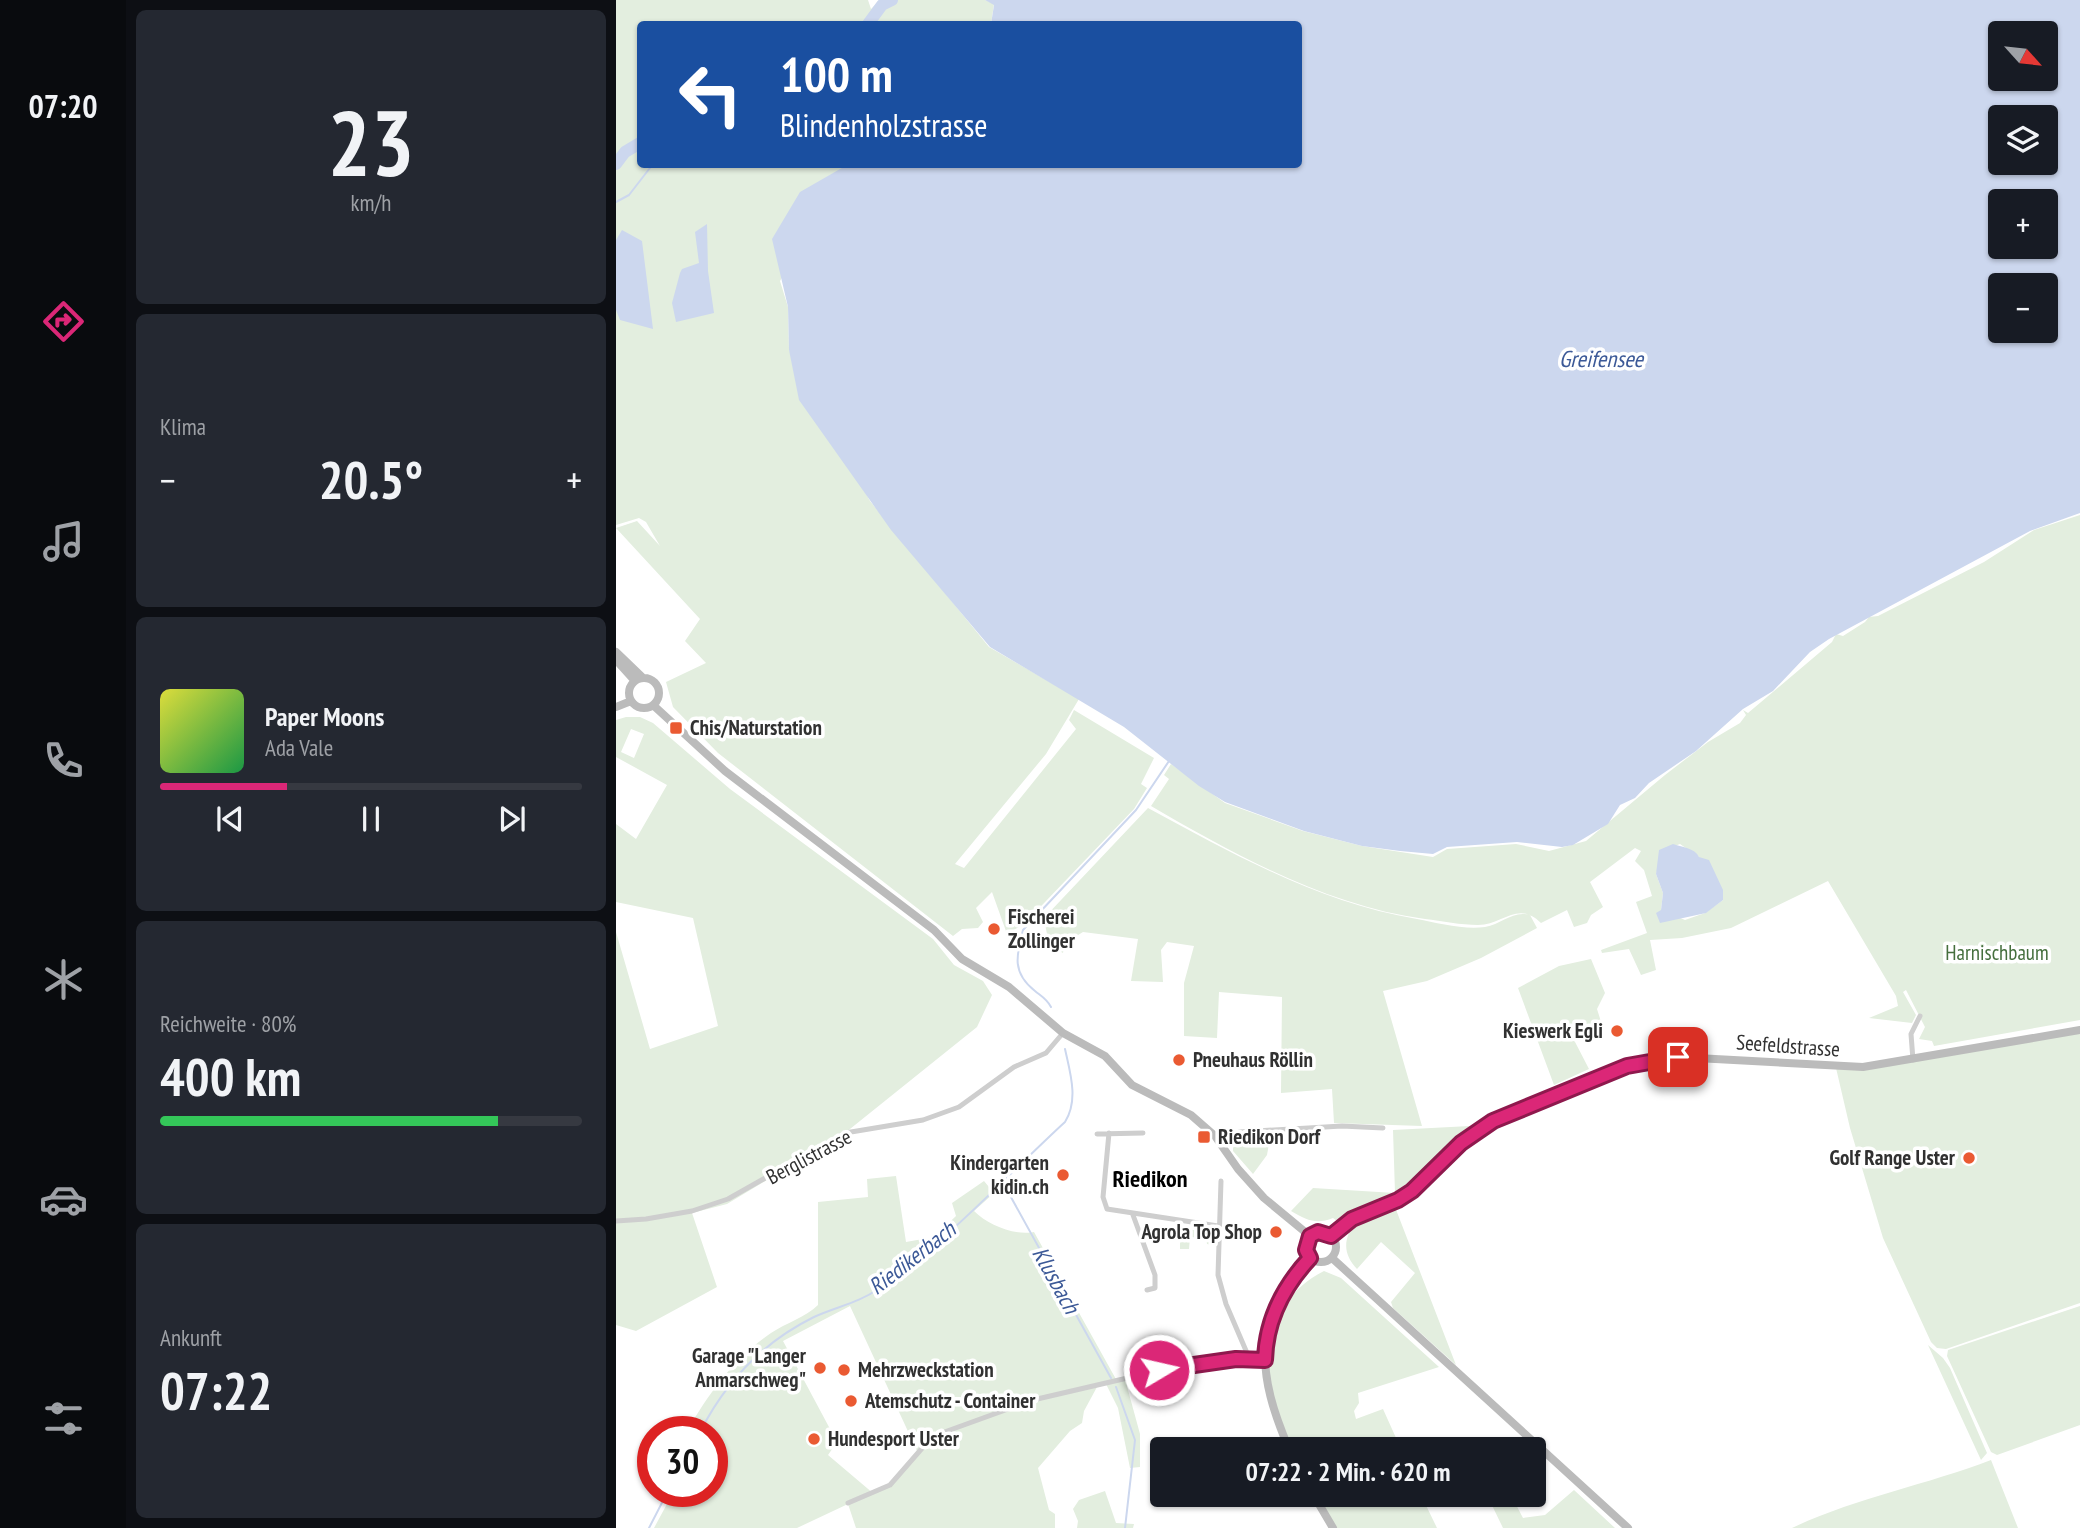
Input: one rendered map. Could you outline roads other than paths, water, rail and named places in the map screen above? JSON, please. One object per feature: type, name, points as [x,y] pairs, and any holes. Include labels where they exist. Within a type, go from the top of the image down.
[{"type":"main road","points":[[616,652],[639,680]]},
{"type":"main road","points":[[616,660],[639,680],[654,683],[658,690],[653,705]]},
{"type":"main road","points":[[639,680],[629,693],[631,701],[641,708],[653,705]]},
{"type":"main road","points":[[616,707],[631,701]]},
{"type":"main road","points":[[653,705],[717,765],[934,930],[962,959],[1029,1002],[1063,1033],[1105,1056],[1137,1088],[1187,1112],[1222,1145],[1238,1170],[1264,1198],[1310,1236]]},
{"type":"main road","name":"Seefeldstrasse","points":[[1331,1236],[1352,1219],[1398,1200],[1412,1191],[1461,1143],[1493,1121],[1627,1066],[1678,1057],[1836,1068],[1913,1060],[2080,1030]]},
{"type":"main road","points":[[1318,1232],[1331,1236],[1337,1249],[1332,1258],[1324,1263],[1310,1258],[1306,1250],[1310,1236],[1318,1232]]},
{"type":"main road","points":[[1284,1437],[1270,1404],[1265,1360],[1269,1327],[1280,1300],[1310,1258]]},
{"type":"main road","points":[[1332,1258],[1628,1528]]},
{"type":"main road","points":[[1321,1507],[1333,1528]]},
{"type":"street","points":[[1913,1060],[1911,1034],[1920,1016]]},
{"type":"street","name":"Berglistrasse","points":[[616,1221],[692,1211],[728,1199],[845,1133],[923,1120],[959,1107],[1014,1067],[1048,1052],[1063,1033]]},
{"type":"street","points":[[1222,1145],[1239,1132],[1329,1126],[1383,1128]]},
{"type":"street","points":[[1109,1133],[1104,1204],[1113,1211],[1133,1215],[1218,1226]]},
{"type":"street","points":[[1097,1134],[1143,1133]]},
{"type":"street","points":[[1221,1181],[1217,1260],[1222,1291],[1251,1360]]},
{"type":"street","points":[[1133,1215],[1155,1275],[1155,1288],[1147,1290]]},
{"type":"street","points":[[848,1503],[890,1485],[924,1446],[945,1432],[1054,1394],[1166,1369],[1265,1360]]},
{"type":"water","name":"Greifensee","points":[[985,0],[2080,0],[2080,513],[2030,531],[1829,639],[1810,652],[1773,691],[1743,709],[1696,751],[1649,783],[1635,798],[1620,805],[1608,824],[1573,845],[1562,847],[1517,842],[1447,847],[1433,854],[1362,846],[1304,831],[1225,802],[1199,786],[1124,727],[990,647],[891,530],[799,400],[789,350],[788,307],[772,239],[800,192],[842,168],[1302,168],[1302,21],[991,21],[994,5]]},
{"type":"water","points":[[707,224],[708,271],[714,313],[676,322],[672,303],[680,273],[682,269],[699,263],[695,232]]},
{"type":"water","points":[[622,230],[642,241],[653,329],[620,320],[616,310],[616,240]]},
{"type":"water","points":[[1673,844],[1709,860],[1723,890],[1723,900],[1706,913],[1660,923],[1656,913],[1661,910],[1663,893],[1656,874],[1659,850]]},
{"type":"waterway","points":[[870,21],[882,5],[892,0]]},
{"type":"waterway","points":[[616,164],[625,152],[637,145]]},
{"type":"waterway","points":[[616,202],[629,195],[650,168]]},
{"type":"waterway","name":"Riedikerbach","points":[[1051,1007],[1022,978],[1019,971],[1018,956],[1023,930],[1136,810],[1169,761]]},
{"type":"waterway","name":"Riedikerbach","points":[[708,1416],[734,1380],[762,1351],[796,1327],[863,1298],[903,1271],[951,1231],[1065,1122],[1072,1105],[1071,1076],[1065,1049]]},
{"type":"waterway","name":"Klusbach","points":[[1002,1181],[1111,1378]]},
{"type":"waterway","name":"Klusbach","points":[[1116,1387],[1135,1440],[1125,1528]]},
{"type":"waterway","name":"Riedikerbach","points":[[649,1528],[660,1507]]},
{"type":"place","name":"Chis/Naturstation","points":[[676,728]]},
{"type":"place","name":"Fischerei Zollinger","points":[[994,929]]},
{"type":"place","name":"Kieswerk Egli","points":[[1617,1031]]},
{"type":"place","name":"Pneuhaus Röllin","points":[[1179,1060]]},
{"type":"place","name":"Riedikon Dorf","points":[[1204,1137]]},
{"type":"place","name":"Golf Range Uster","points":[[1969,1158]]},
{"type":"place","name":"Kindergarten kidin.ch","points":[[1063,1175]]},
{"type":"place","name":"Agrola Top Shop","points":[[1276,1232]]},
{"type":"place","name":"Garage \"Langer Anmarschweg\"","points":[[820,1368]]},
{"type":"place","name":"Mehrzweckstation","points":[[844,1370]]},
{"type":"place","name":"Atemschutz - Container","points":[[851,1401]]},
{"type":"place","name":"Hundesport Uster","points":[[814,1439]]},
{"type":"district","name":"Riedikon","points":[[1150,1179]]},
{"type":"park label","name":"Harnischbaum","points":[[1997,953]]}]
